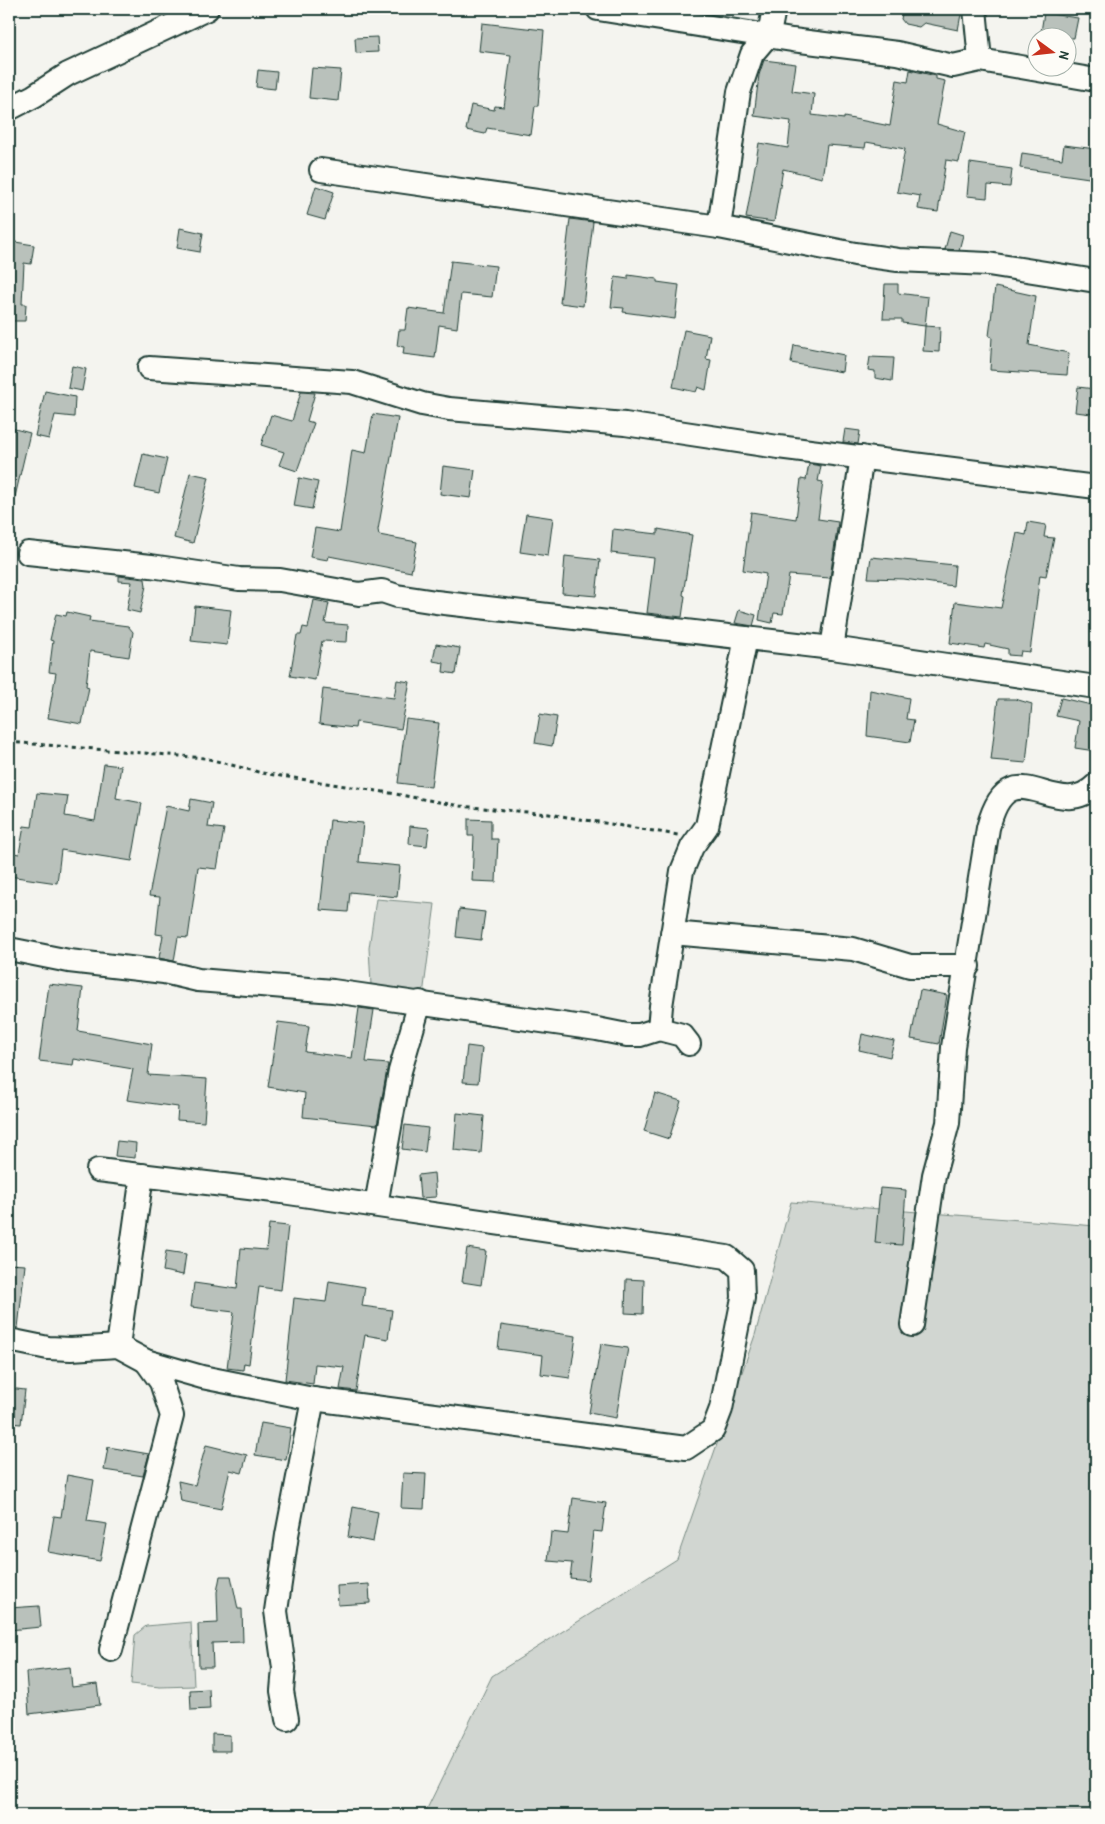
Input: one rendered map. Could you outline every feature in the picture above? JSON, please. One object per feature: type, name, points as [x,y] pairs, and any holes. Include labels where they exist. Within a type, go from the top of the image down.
[{"type":"street","points":[[9,109],[34,96],[68,74],[207,9]]},
{"type":"street","points":[[598,9],[769,34],[792,40],[896,53],[953,66],[980,60],[1096,80]]},
{"type":"street","points":[[719,227],[739,92],[752,54],[769,34],[774,9]]},
{"type":"street","points":[[975,9],[980,60]]},
{"type":"street","points":[[321,170],[719,227],[898,260],[988,264],[1096,282]]},
{"type":"street","points":[[149,368],[352,382],[422,404],[449,409],[625,424],[862,458],[1096,487]]},
{"type":"street","points":[[832,648],[862,458]]},
{"type":"street","points":[[28,554],[161,567],[239,579],[280,580],[359,594],[382,591],[397,596],[436,602],[832,648],[1096,687]]},
{"type":"street","points":[[659,1029],[682,871],[698,838],[707,826],[746,638]]},
{"type":"street","points":[[912,1325],[934,1175],[948,1123],[954,1047],[988,828],[993,808],[1007,790],[1024,788],[1072,799],[1088,794],[1096,785]]},
{"type":"street","points":[[672,933],[853,948],[910,966],[968,966]]},
{"type":"street","points":[[10,952],[164,972],[198,980],[333,991],[420,1002],[627,1035],[640,1035],[659,1029],[682,1035],[689,1044]]},
{"type":"street","points":[[376,1205],[400,1071],[420,1002]]},
{"type":"street","points":[[9,1340],[48,1348],[70,1349],[118,1346],[146,1361],[202,1377],[313,1399],[686,1448],[713,1430],[721,1409],[743,1298],[742,1270],[727,1257],[376,1205],[142,1174],[98,1170]]},
{"type":"street","points":[[118,1346],[142,1174]]},
{"type":"street","points":[[112,1650],[172,1416],[161,1382],[146,1361]]},
{"type":"street","points":[[287,1719],[282,1691],[284,1668],[276,1611],[287,1535],[313,1399]]},
{"type":"path","points":[[9,742],[205,758],[262,774],[390,793],[460,806],[549,814],[698,838]]},
{"type":"shaded area","points":[[376,899],[435,904],[423,995],[371,985],[369,948]]},
{"type":"shaded area","points":[[791,1202],[1096,1226],[1096,1815],[424,1815],[492,1676],[677,1559],[755,1335]]},
{"type":"shaded area","points":[[191,1622],[194,1686],[160,1687],[131,1684],[135,1635],[146,1626]]},
{"type":"building","points":[[903,9],[962,9],[958,30],[924,23],[919,27],[905,24],[901,19]]},
{"type":"building","points":[[1044,13],[1078,18],[1076,28],[1042,28]]},
{"type":"building","points":[[482,23],[544,30],[538,106],[535,106],[531,135],[487,128],[485,134],[466,130],[471,105],[494,110],[495,106],[504,107],[511,55],[479,51]]},
{"type":"building","points":[[377,37],[378,52],[356,53],[355,38]]},
{"type":"building","points":[[764,60],[796,64],[792,91],[814,94],[812,115],[844,119],[844,117],[890,126],[897,80],[908,82],[910,70],[936,76],[936,79],[945,81],[937,124],[965,132],[959,162],[946,160],[938,212],[918,209],[920,196],[897,192],[905,149],[866,142],[865,148],[827,145],[822,178],[783,169],[774,222],[746,218],[759,143],[788,148],[791,121],[754,116],[759,75]]},
{"type":"building","points":[[312,68],[341,70],[338,101],[309,98]]},
{"type":"building","points":[[258,70],[277,72],[275,89],[256,87]]},
{"type":"building","points":[[1064,145],[1096,149],[1096,179],[1020,168],[1022,153],[1062,159]]},
{"type":"building","points":[[970,163],[1012,169],[1010,187],[988,185],[987,198],[967,196]]},
{"type":"building","points":[[316,186],[334,192],[325,220],[307,215]]},
{"type":"building","points":[[570,219],[593,222],[583,306],[560,303]]},
{"type":"building","points":[[180,228],[203,233],[200,252],[177,248]]},
{"type":"building","points":[[950,231],[963,235],[959,250],[945,249]]},
{"type":"building","points":[[9,241],[34,245],[31,264],[24,263],[22,304],[26,304],[25,321],[12,321],[13,306],[9,306]]},
{"type":"building","points":[[451,261],[496,266],[492,297],[461,294],[457,328],[439,325],[435,358],[403,354],[404,347],[397,346],[399,330],[405,330],[408,308],[444,313]]},
{"type":"building","points":[[628,275],[657,279],[657,282],[679,285],[675,319],[623,312],[624,308],[611,307],[615,277],[628,279]]},
{"type":"building","points":[[885,284],[898,284],[898,293],[928,297],[925,326],[902,323],[902,319],[883,319]]},
{"type":"building","points":[[995,287],[1036,296],[1029,345],[1069,353],[1067,375],[990,370],[992,337],[989,336]]},
{"type":"building","points":[[925,326],[940,327],[939,352],[923,351]]},
{"type":"building","points":[[684,330],[710,335],[706,359],[711,360],[706,390],[698,387],[696,392],[673,387]]},
{"type":"building","points":[[794,345],[844,355],[842,372],[791,363]]},
{"type":"building","points":[[870,357],[894,358],[892,381],[875,378],[875,371],[868,370]]},
{"type":"building","points":[[72,366],[86,369],[82,391],[68,388]]},
{"type":"building","points":[[1078,387],[1095,389],[1092,414],[1075,412]]},
{"type":"building","points":[[45,391],[75,397],[74,417],[55,415],[49,439],[35,436]]},
{"type":"building","points":[[301,392],[315,393],[307,421],[314,423],[297,471],[279,465],[284,452],[261,445],[271,415],[292,421]]},
{"type":"building","points":[[373,414],[398,418],[378,530],[379,535],[417,542],[411,572],[329,556],[328,560],[310,557],[315,528],[340,532],[352,450],[366,453]]},
{"type":"building","points":[[11,428],[30,433],[14,501],[9,500]]},
{"type":"building","points":[[845,429],[860,431],[858,444],[843,442]]},
{"type":"building","points":[[143,454],[167,459],[159,493],[135,488]]},
{"type":"building","points":[[809,464],[821,466],[818,481],[823,482],[818,519],[838,522],[830,578],[789,575],[783,614],[774,613],[772,623],[759,620],[766,574],[743,570],[751,512],[796,519],[801,479],[806,480]]},
{"type":"building","points":[[443,466],[475,470],[471,498],[440,494]]},
{"type":"building","points":[[190,473],[209,477],[193,543],[174,538]]},
{"type":"building","points":[[299,478],[318,482],[312,509],[294,506]]},
{"type":"building","points":[[526,514],[553,518],[548,556],[520,552]]},
{"type":"building","points":[[1028,522],[1046,525],[1044,537],[1054,538],[1046,576],[1040,575],[1030,652],[1021,651],[1020,656],[1008,655],[1008,649],[985,644],[984,648],[950,643],[955,602],[1001,608],[1017,533],[1026,535]]},
{"type":"building","points":[[613,529],[658,534],[658,529],[692,535],[683,595],[685,596],[682,617],[647,613],[654,558],[611,553]]},
{"type":"building","points":[[565,556],[600,560],[596,596],[562,593]]},
{"type":"building","points":[[871,557],[955,565],[953,586],[904,579],[868,578]]},
{"type":"building","points":[[119,576],[145,579],[146,586],[140,613],[127,610],[132,582],[119,581]]},
{"type":"building","points":[[314,600],[329,603],[325,623],[348,625],[347,642],[322,641],[315,680],[290,676],[297,635],[301,635],[303,627],[308,628]]},
{"type":"building","points":[[195,606],[231,610],[227,645],[191,641]]},
{"type":"building","points":[[739,610],[756,615],[753,626],[735,623]]},
{"type":"building","points":[[67,612],[90,617],[89,621],[128,626],[133,632],[129,657],[90,651],[86,686],[89,687],[82,724],[48,718],[56,673],[49,672],[53,641],[50,640],[56,614],[66,616]]},
{"type":"building","points":[[436,644],[460,648],[456,674],[443,672],[444,663],[433,661]]},
{"type":"building","points":[[397,680],[410,682],[401,729],[356,722],[355,728],[319,724],[323,689],[394,698]]},
{"type":"building","points":[[870,690],[909,698],[906,719],[914,720],[910,742],[867,736]]},
{"type":"building","points":[[1061,698],[1096,706],[1095,751],[1075,748],[1079,721],[1056,716]]},
{"type":"building","points":[[998,699],[1015,699],[1032,704],[1026,763],[991,760]]},
{"type":"building","points":[[540,714],[557,717],[552,746],[535,743]]},
{"type":"building","points":[[406,719],[439,723],[431,787],[398,783]]},
{"type":"building","points":[[104,764],[121,766],[116,798],[142,803],[132,861],[61,850],[57,883],[9,876],[9,852],[19,854],[24,826],[32,827],[37,793],[68,796],[65,816],[95,821]]},
{"type":"building","points":[[191,799],[212,803],[208,827],[224,829],[217,869],[198,867],[188,938],[178,937],[174,961],[159,958],[163,935],[156,934],[160,897],[149,896],[166,806],[189,811]]},
{"type":"building","points":[[468,819],[491,820],[491,839],[498,839],[496,882],[472,881],[474,836],[468,836]]},
{"type":"building","points":[[330,820],[363,823],[359,862],[400,866],[397,897],[350,892],[348,912],[320,910]]},
{"type":"building","points":[[410,826],[429,828],[427,846],[409,844]]},
{"type":"building","points":[[459,909],[485,912],[481,940],[456,937]]},
{"type":"building","points":[[49,984],[83,988],[78,1031],[152,1044],[148,1075],[207,1079],[204,1122],[177,1120],[178,1107],[127,1100],[133,1069],[74,1059],[73,1065],[39,1061]]},
{"type":"building","points":[[920,990],[947,995],[939,1044],[911,1039]]},
{"type":"building","points":[[359,1008],[374,1010],[366,1062],[388,1064],[377,1125],[303,1117],[305,1093],[268,1087],[278,1022],[309,1026],[305,1052],[352,1058]]},
{"type":"building","points":[[862,1034],[894,1041],[890,1057],[859,1050]]},
{"type":"building","points":[[467,1046],[482,1048],[478,1083],[463,1082]]},
{"type":"building","points":[[655,1093],[681,1101],[669,1139],[644,1131]]},
{"type":"building","points":[[457,1113],[484,1116],[481,1153],[454,1150]]},
{"type":"building","points":[[405,1125],[428,1128],[425,1152],[402,1149]]},
{"type":"building","points":[[117,1141],[136,1143],[135,1158],[115,1156]]},
{"type":"building","points":[[434,1173],[436,1197],[420,1198],[418,1175]]},
{"type":"building","points":[[880,1188],[906,1190],[902,1245],[875,1243]]},
{"type":"building","points":[[269,1224],[288,1226],[281,1290],[259,1287],[249,1364],[244,1363],[243,1370],[227,1368],[234,1312],[191,1307],[194,1283],[237,1289],[241,1248],[266,1250]]},
{"type":"building","points":[[467,1248],[486,1251],[481,1285],[462,1282]]},
{"type":"building","points":[[166,1251],[186,1254],[183,1275],[163,1271]]},
{"type":"building","points":[[9,1264],[25,1265],[18,1328],[9,1327]]},
{"type":"building","points":[[626,1279],[644,1280],[643,1314],[625,1313]]},
{"type":"building","points":[[329,1281],[365,1287],[362,1306],[392,1310],[388,1339],[365,1335],[356,1391],[340,1389],[344,1367],[315,1364],[313,1384],[285,1380],[294,1298],[326,1302]]},
{"type":"building","points":[[501,1325],[576,1336],[570,1378],[541,1374],[543,1355],[498,1349]]},
{"type":"building","points":[[601,1344],[628,1348],[616,1418],[589,1413]]},
{"type":"building","points":[[9,1388],[25,1390],[21,1424],[9,1423]]},
{"type":"building","points":[[261,1423],[291,1428],[286,1460],[255,1455]]},
{"type":"building","points":[[206,1445],[247,1455],[242,1473],[230,1470],[221,1509],[181,1501],[178,1481],[195,1485]]},
{"type":"building","points":[[108,1447],[149,1454],[143,1476],[104,1470]]},
{"type":"building","points":[[403,1473],[426,1474],[424,1509],[401,1508]]},
{"type":"building","points":[[67,1475],[94,1480],[87,1521],[107,1524],[100,1561],[48,1552],[54,1516],[61,1517]]},
{"type":"building","points":[[573,1498],[606,1503],[602,1532],[593,1531],[588,1580],[570,1578],[572,1563],[548,1561],[551,1532],[568,1534]]},
{"type":"building","points":[[353,1507],[378,1512],[373,1542],[348,1537]]},
{"type":"building","points":[[220,1576],[231,1576],[238,1609],[242,1609],[243,1642],[212,1643],[213,1667],[199,1667],[198,1624],[218,1623],[217,1592]]},
{"type":"building","points":[[369,1584],[370,1603],[338,1605],[337,1586]]},
{"type":"building","points":[[39,1606],[41,1627],[9,1630],[9,1608]]},
{"type":"building","points":[[70,1667],[72,1687],[97,1684],[100,1705],[29,1714],[26,1672]]},
{"type":"building","points":[[209,1689],[210,1709],[191,1710],[190,1690]]},
{"type":"building","points":[[212,1734],[230,1735],[230,1751],[212,1751]]}]
